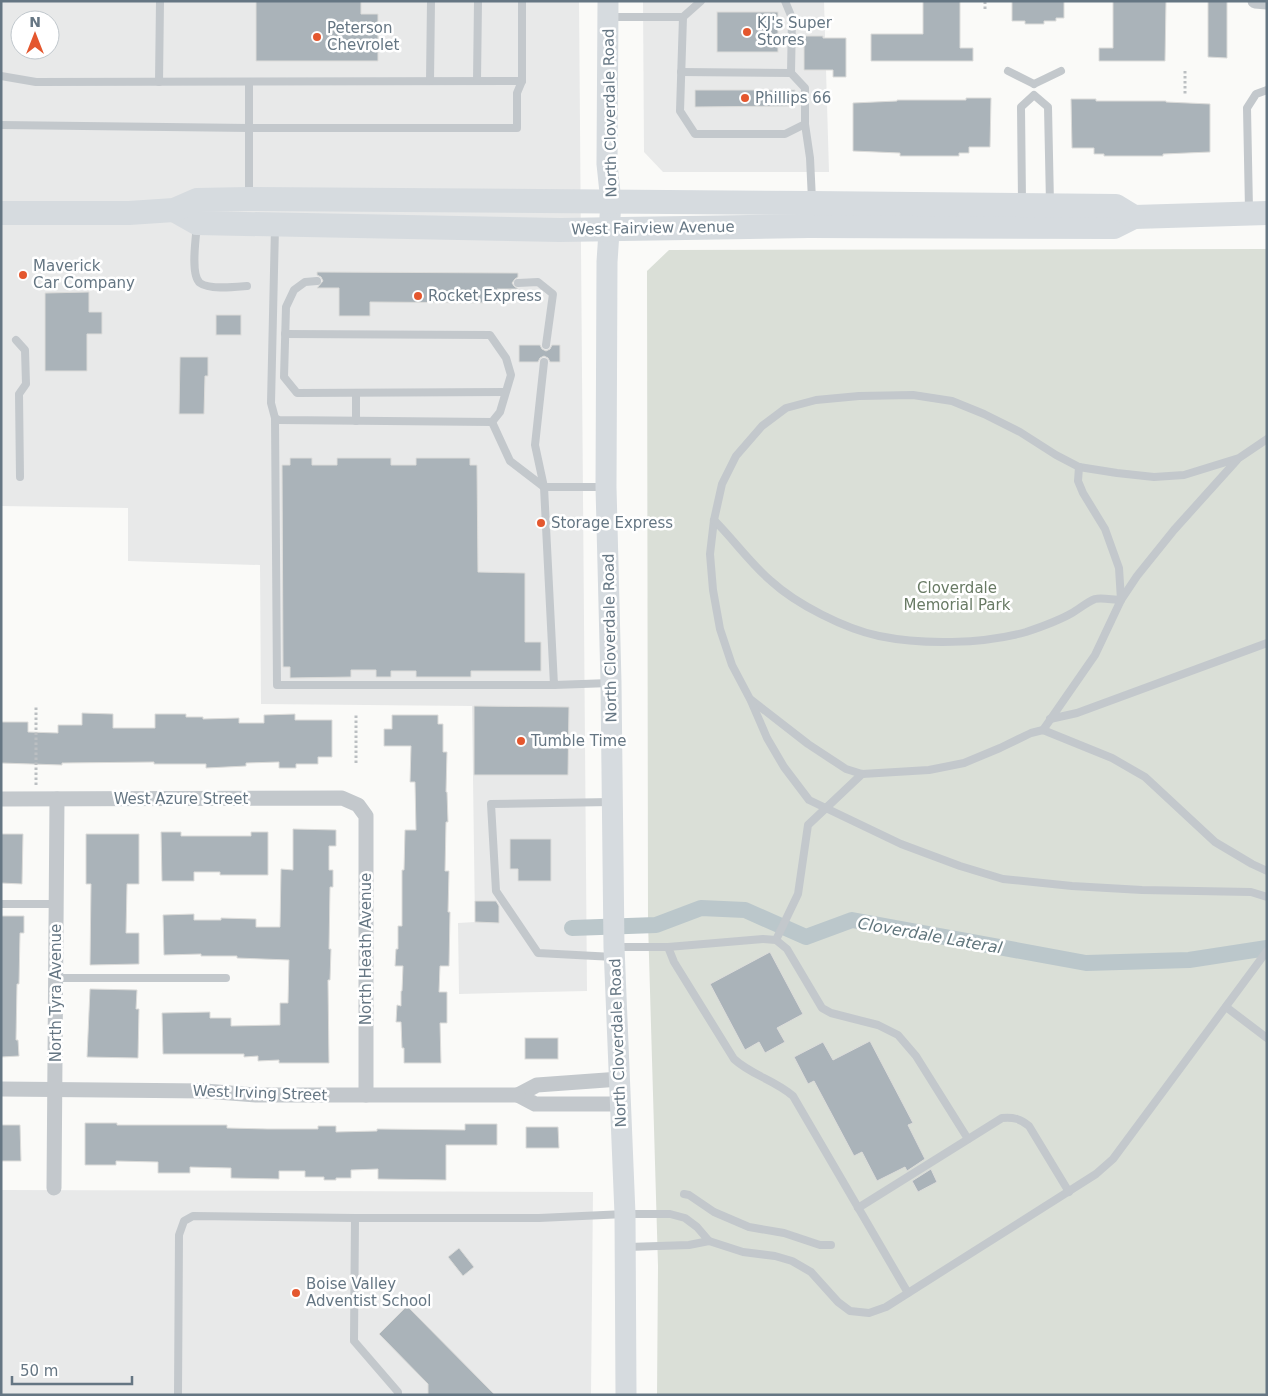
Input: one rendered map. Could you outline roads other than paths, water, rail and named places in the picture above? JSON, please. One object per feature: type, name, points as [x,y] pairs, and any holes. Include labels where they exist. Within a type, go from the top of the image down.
[{"type":"main road","name":"North Cloverdale Road","points":[[608,9],[607,164],[611,202],[607,262],[606,487],[615,952],[626,1247],[626,1395]]},
{"type":"main road","name":"West Fairview Avenue","points":[[1,213],[129,213],[174,210],[196,200],[248,199],[1116,206],[1134,217]]},
{"type":"main road","name":"West Fairview Avenue","points":[[174,210],[197,223],[560,230],[809,226],[1114,227],[1134,217],[1258,213]]},
{"type":"street","points":[[1255,1],[1267,2]]},
{"type":"street","name":"West Azure Street","points":[[1,799],[342,798],[358,805]]},
{"type":"street","name":"North Tyra Avenue","points":[[54,1188],[57,799]]},
{"type":"street","name":"North Heath Avenue","points":[[358,805],[366,816],[366,1095]]},
{"type":"street","name":"West Irving Street","points":[[518,1096],[537,1084],[620,1080]]},
{"type":"street","name":"West Irving Street","points":[[1,1089],[205,1091],[256,1095],[518,1096],[535,1104],[621,1104]]},
{"type":"lane","points":[[159,82],[160,1]]},
{"type":"lane","points":[[430,81],[431,1]]},
{"type":"lane","points":[[478,1],[478,81]]},
{"type":"lane","points":[[1,125],[250,128],[517,128],[517,94],[522,81],[522,1]]},
{"type":"lane","points":[[701,1],[683,17],[680,111],[695,134],[785,134],[806,124]]},
{"type":"lane","points":[[785,1],[792,18],[791,73],[805,88],[812,203]]},
{"type":"lane","points":[[608,9],[683,17]]},
{"type":"lane","points":[[1008,71],[1034,84]]},
{"type":"lane","points":[[1034,84],[1061,71]]},
{"type":"lane","points":[[681,72],[791,73]]},
{"type":"lane","points":[[1,76],[36,82],[522,81]]},
{"type":"lane","points":[[248,199],[249,82]]},
{"type":"lane","points":[[1022,206],[1021,107],[1034,95],[1034,84]]},
{"type":"lane","points":[[1258,213],[1247,108],[1256,94],[1267,90]]},
{"type":"lane","points":[[1034,95],[1048,107],[1050,206]]},
{"type":"lane","points":[[197,223],[195,275],[200,283],[212,287],[247,286]]},
{"type":"lane","points":[[275,224],[271,403],[275,418],[277,684],[611,683]]},
{"type":"lane","points":[[317,280],[306,282],[294,290],[286,307],[284,377],[297,393],[505,392]]},
{"type":"lane","points":[[518,283],[538,282],[553,294],[546,345]]},
{"type":"lane","points":[[285,334],[490,335],[506,358],[511,375],[500,412],[492,422]]},
{"type":"lane","points":[[16,340],[25,350],[26,384],[19,394],[20,477]]},
{"type":"lane","points":[[544,362],[535,445],[544,487],[554,684]]},
{"type":"lane","points":[[356,393],[356,421]]},
{"type":"lane","points":[[1239,458],[1184,475],[1154,477],[1117,473],[1079,467],[1013,428],[952,401],[912,395],[859,396],[816,400],[786,408],[762,426],[736,456],[722,484],[714,520],[710,554],[713,590],[720,629],[732,665],[750,699],[766,738],[784,767],[809,800],[901,844],[960,866],[1003,879],[1072,886],[1142,890],[1251,892],[1267,897]]},
{"type":"lane","points":[[275,418],[279,420],[492,422]]},
{"type":"lane","points":[[492,422],[510,461],[544,487],[606,487]]},
{"type":"lane","points":[[1043,730],[1094,655],[1121,600],[1137,576],[1174,530],[1239,458],[1267,439]]},
{"type":"lane","points":[[1079,467],[1078,481],[1105,530],[1119,568],[1121,600]]},
{"type":"lane","points":[[714,520],[732,538],[745,556],[772,582],[801,603],[839,623],[877,636],[909,640],[951,641],[988,639],[1026,631],[1070,614],[1096,599],[1121,600]]},
{"type":"lane","points":[[1050,719],[1077,712],[1267,643]]},
{"type":"lane","points":[[750,699],[808,744],[846,769],[862,774],[929,770],[964,763],[1000,748],[1031,732],[1043,730],[1112,758],[1145,777],[1215,842],[1267,871]]},
{"type":"lane","points":[[776,940],[798,894],[808,825],[862,774]]},
{"type":"lane","points":[[613,802],[491,804],[496,891],[538,954],[615,952],[668,946],[763,939],[776,940],[787,949],[822,1008],[831,1013],[878,1025],[898,1035],[916,1056],[968,1139]]},
{"type":"lane","points":[[1,904],[56,904]]},
{"type":"lane","points":[[668,946],[674,962],[734,1059],[747,1069],[784,1088],[793,1096],[908,1293]]},
{"type":"lane","points":[[626,1247],[689,1245],[709,1241],[743,1252],[775,1256],[792,1261],[811,1272],[838,1302],[850,1311],[869,1313],[886,1307],[1069,1192],[1096,1174],[1113,1159],[1267,951]]},
{"type":"lane","points":[[56,978],[226,978]]},
{"type":"lane","points":[[1226,1007],[1267,1038]]},
{"type":"lane","points":[[858,1208],[1002,1118],[1012,1117],[1022,1120],[1029,1126],[1069,1192]]},
{"type":"lane","points":[[684,1194],[689,1195],[729,1220],[749,1227],[784,1233],[820,1245],[832,1245]]},
{"type":"lane","points":[[178,1395],[179,1235],[184,1221],[193,1216],[539,1218],[670,1214],[685,1218],[697,1227],[709,1241]]},
{"type":"lane","points":[[354,1218],[354,1341],[398,1392],[398,1395]]},
{"type":"waterway","name":"Cloverdale Lateral","points":[[572,928],[656,925],[701,908],[745,910],[806,937],[852,920],[1086,963],[1189,960],[1267,948]]},
{"type":"place","name":"KJ's Super Stores","points":[[747,32]]},
{"type":"place","name":"Peterson Chevrolet","points":[[317,37]]},
{"type":"place","name":"Phillips 66","points":[[745,98]]},
{"type":"place","name":"Maverick Car Company","points":[[23,275]]},
{"type":"place","name":"Rocket Express","points":[[418,296]]},
{"type":"place","name":"Storage Express","points":[[541,523]]},
{"type":"place","name":"Tumble Time","points":[[521,741]]},
{"type":"place","name":"Boise Valley Adventist School","points":[[296,1293]]},
{"type":"park label","name":"Cloverdale Memorial Park","points":[[957,596]]}]
